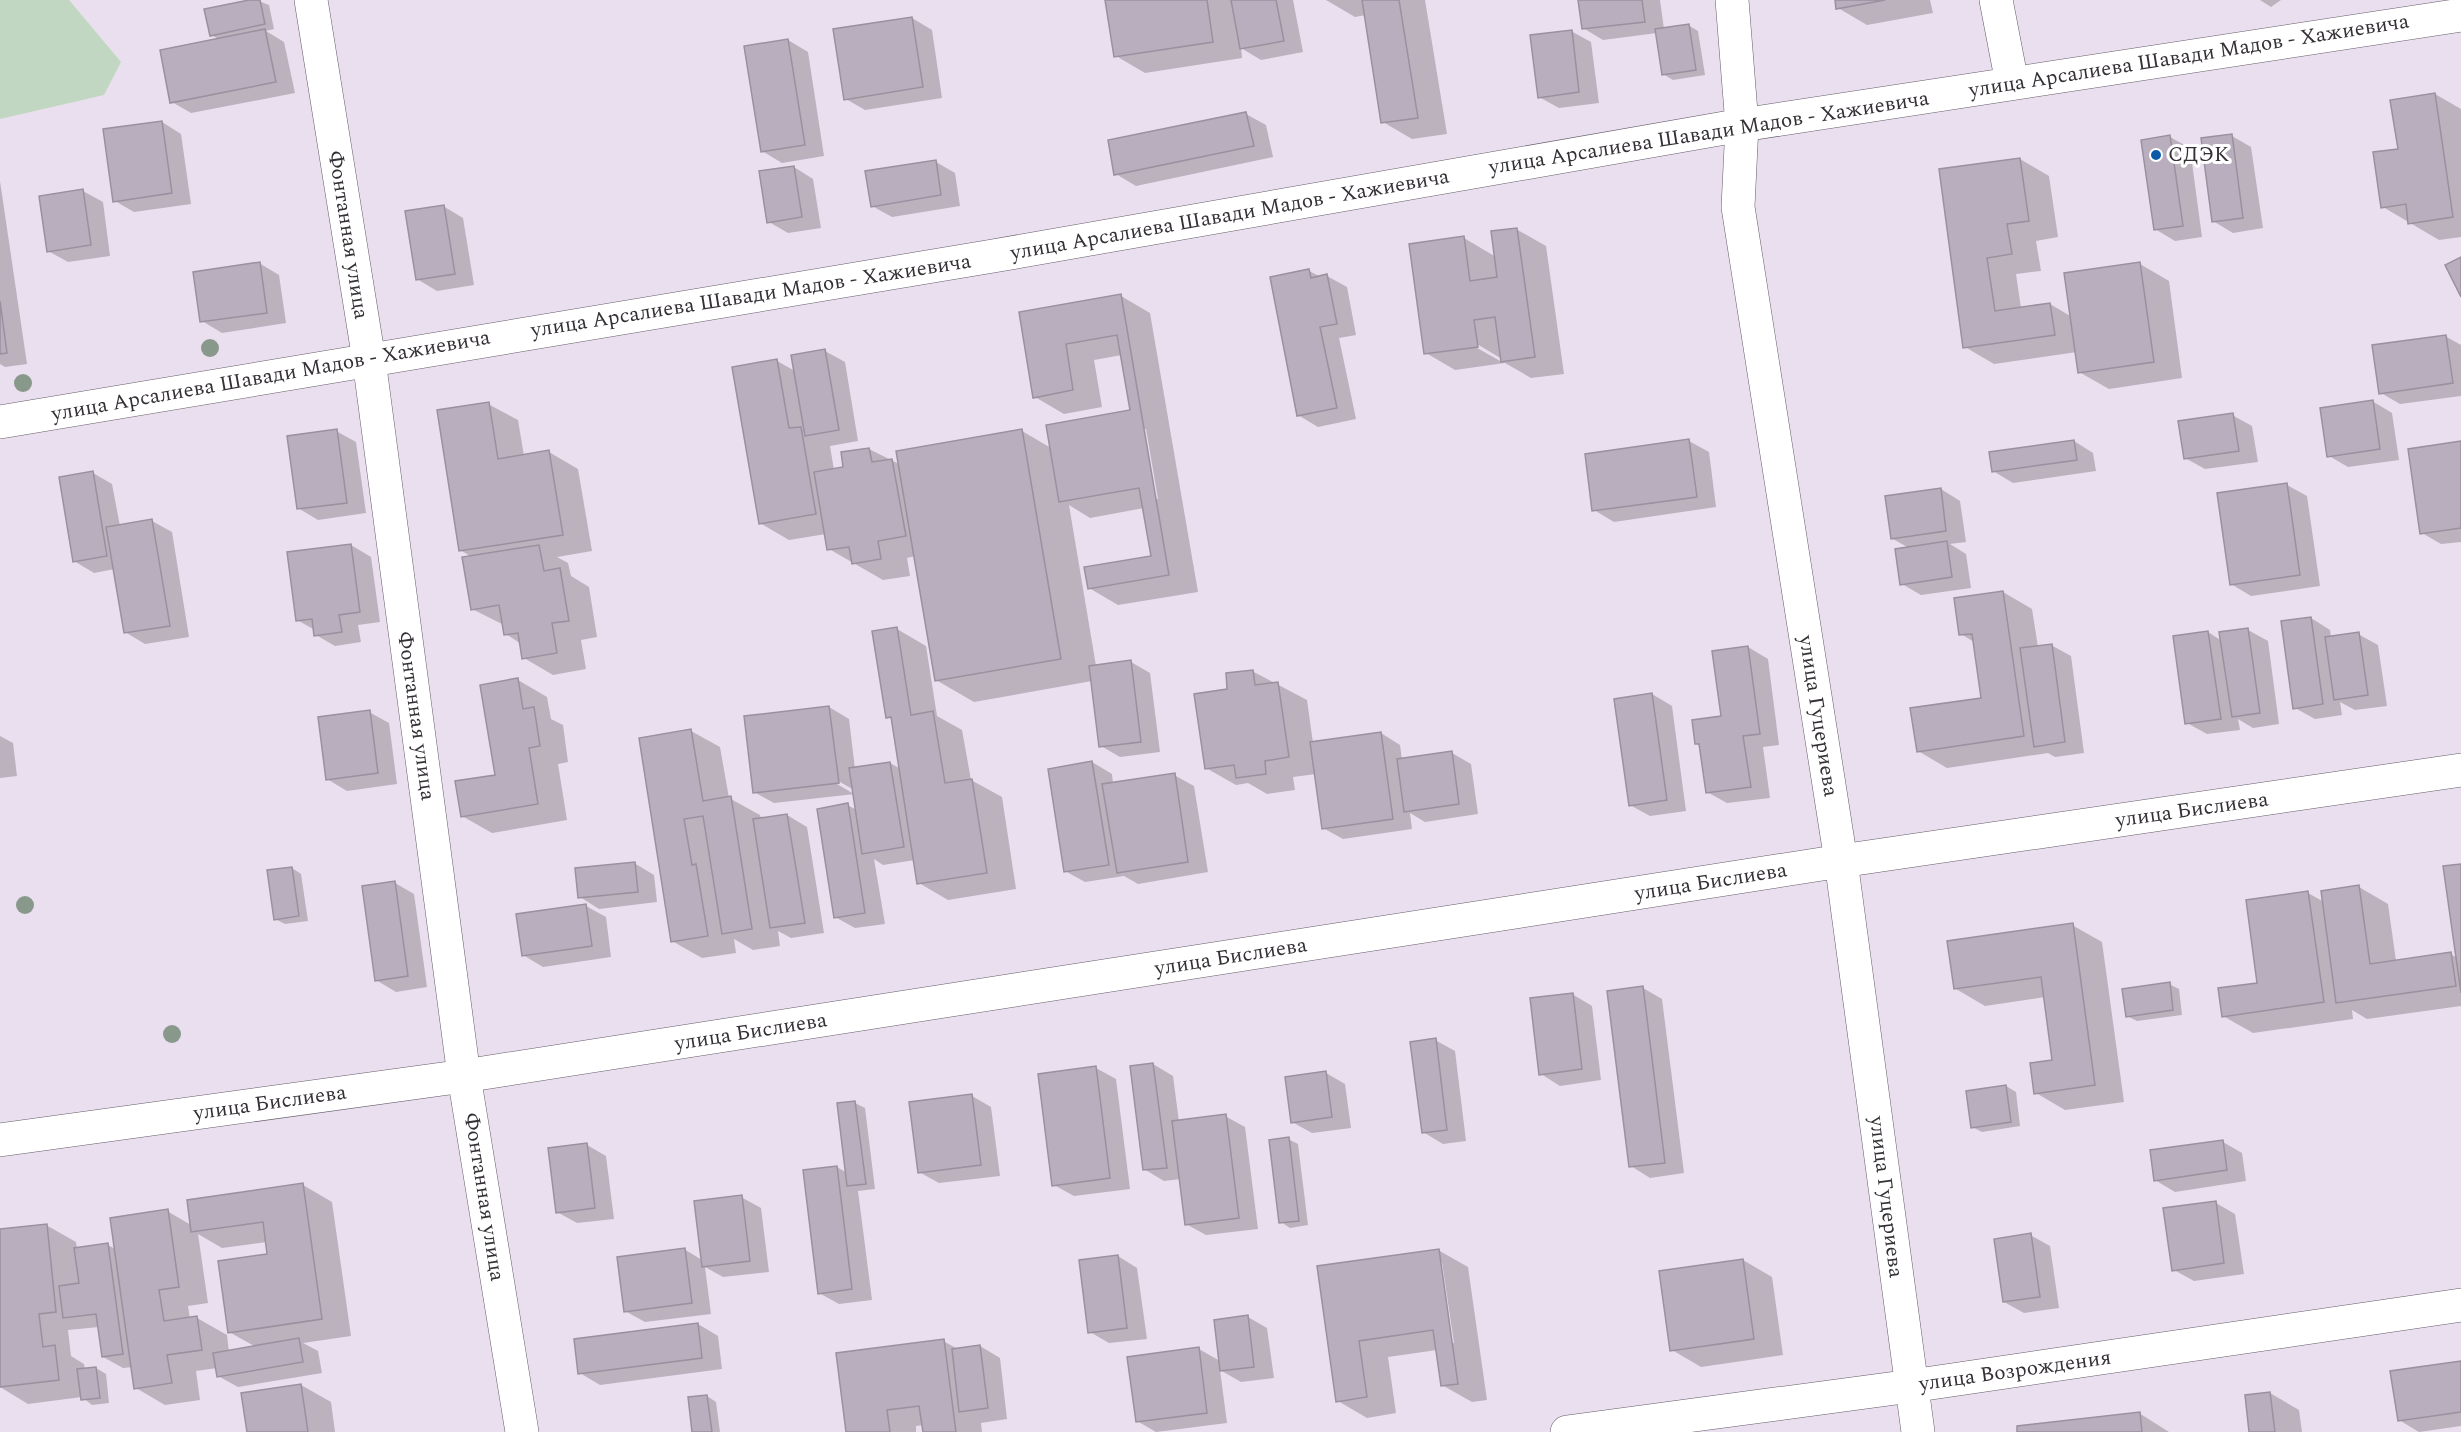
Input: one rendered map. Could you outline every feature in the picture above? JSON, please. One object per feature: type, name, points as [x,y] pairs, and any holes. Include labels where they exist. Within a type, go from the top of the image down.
[{"type":"street","name":"Фонтанная улица","points":[[311,0],[369,360],[464,1076],[522,1432]]},
{"type":"street","name":"улица Гуцериева","points":[[1731,0],[1742,125],[1738,207],[1841,861],[1918,1432]]},
{"type":"street","points":[[1995,0],[2012,84]]},
{"type":"street","name":"улица Арсалиева Шавади Мадов - Хажиевича","points":[[0,422],[993,256],[1742,125],[2461,15]]},
{"type":"street","name":"улица Бислиева","points":[[0,1140],[464,1076],[1841,861],[2461,770]]},
{"type":"street","name":"улица Возрождения","points":[[1567,1432],[1911,1386],[2461,1305]]},
{"type":"green space","points":[[0,0],[69,0],[121,62],[104,95],[0,119]]},
{"type":"building","points":[[260,0],[265,24],[210,36],[204,9]]},
{"type":"building","points":[[1105,0],[1207,0],[1213,42],[1114,57]]},
{"type":"building","points":[[1231,0],[1276,0],[1284,41],[1240,49]]},
{"type":"building","points":[[1362,0],[1399,0],[1418,118],[1381,123]]},
{"type":"building","points":[[1578,0],[1642,0],[1645,22],[1582,29]]},
{"type":"building","points":[[1835,0],[1885,0],[1836,9]]},
{"type":"building","points":[[912,17],[923,87],[844,100],[833,29]]},
{"type":"building","points":[[1689,24],[1696,70],[1662,75],[1655,29]]},
{"type":"building","points":[[265,29],[276,82],[170,103],[160,50]]},
{"type":"building","points":[[1572,30],[1579,92],[1538,98],[1530,35]]},
{"type":"building","points":[[788,39],[805,145],[761,152],[744,46]]},
{"type":"building","points":[[2435,93],[2453,217],[2408,224],[2406,204],[2381,208],[2373,152],[2398,149],[2390,100]]},
{"type":"building","points":[[1246,112],[1254,146],[1114,175],[1108,140]]},
{"type":"building","points":[[162,121],[172,193],[113,202],[103,129]]},
{"type":"building","points":[[2232,134],[2243,218],[2212,222],[2201,138]]},
{"type":"building","points":[[2170,135],[2183,226],[2154,230],[2141,140]]},
{"type":"building","points":[[2020,158],[2029,221],[2007,224],[2012,254],[1987,258],[1995,311],[2050,303],[2055,335],[1963,348],[1939,169]]},
{"type":"building","points":[[936,160],[941,195],[871,207],[865,171]]},
{"type":"building","points":[[794,166],[802,217],[767,223],[759,171]]},
{"type":"building","points":[[83,189],[91,245],[47,252],[39,196]]},
{"type":"building","points":[[444,205],[455,274],[416,280],[405,211]]},
{"type":"building","points":[[1517,228],[1535,357],[1501,362],[1495,317],[1474,320],[1478,347],[1424,354],[1409,244],[1464,236],[1470,281],[1497,277],[1491,231]]},
{"type":"building","points":[[2461,257],[2461,297],[2445,265]]},
{"type":"building","points":[[260,262],[267,313],[200,322],[193,272]]},
{"type":"building","points":[[2140,262],[2154,362],[2078,373],[2064,273]]},
{"type":"building","points":[[1309,269],[1311,278],[1327,274],[1337,324],[1320,327],[1337,408],[1297,416],[1270,277]]},
{"type":"building","points":[[1121,294],[1169,575],[1088,589],[1084,567],[1151,556],[1139,488],[1059,502],[1046,425],[1130,410],[1117,335],[1066,344],[1073,390],[1033,398],[1019,312]]},
{"type":"building","points":[[0,301],[7,353],[0,354]]},
{"type":"building","points":[[2446,335],[2453,383],[2379,394],[2372,345]]},
{"type":"building","points":[[825,349],[839,430],[805,436],[791,355]]},
{"type":"building","points":[[777,359],[789,428],[801,427],[816,514],[759,524],[732,367]]},
{"type":"building","points":[[2373,400],[2380,449],[2327,457],[2320,408]]},
{"type":"building","points":[[489,402],[498,459],[549,450],[563,535],[459,551],[437,410]]},
{"type":"building","points":[[2233,413],[2239,451],[2184,459],[2178,421]]},
{"type":"building","points":[[337,429],[347,503],[297,509],[287,436]]},
{"type":"building","points":[[1022,429],[1061,659],[935,681],[896,451]]},
{"type":"building","points":[[1689,439],[1697,497],[1592,511],[1585,454]]},
{"type":"building","points":[[2074,440],[2077,460],[1992,472],[1989,452]]},
{"type":"building","points":[[2461,441],[2461,528],[2420,534],[2408,449]]},
{"type":"building","points":[[869,448],[872,462],[892,459],[906,536],[878,541],[881,559],[852,564],[849,547],[827,550],[814,472],[843,467],[841,452]]},
{"type":"building","points":[[93,471],[107,556],[73,562],[59,477]]},
{"type":"building","points":[[2287,483],[2300,575],[2230,585],[2217,493]]},
{"type":"building","points":[[1941,488],[1946,531],[1891,539],[1885,496]]},
{"type":"building","points":[[152,519],[170,626],[124,633],[106,527]]},
{"type":"building","points":[[1947,541],[1952,577],[1900,585],[1895,549]]},
{"type":"building","points":[[351,544],[360,612],[339,615],[342,632],[314,636],[312,619],[296,621],[287,552]]},
{"type":"building","points":[[539,545],[544,571],[560,568],[569,621],[552,623],[557,653],[522,659],[518,633],[504,635],[499,605],[471,610],[462,557]]},
{"type":"building","points":[[2003,591],[2024,736],[1917,752],[1910,708],[1981,698],[1972,634],[1959,635],[1954,598]]},
{"type":"building","points":[[2311,617],[2323,704],[2293,709],[2281,621]]},
{"type":"building","points":[[897,627],[911,715],[933,711],[945,783],[972,779],[987,873],[917,884],[891,717],[886,718],[872,631]]},
{"type":"building","points":[[2248,628],[2260,713],[2232,717],[2219,632]]},
{"type":"building","points":[[2208,631],[2221,719],[2185,724],[2173,636]]},
{"type":"building","points":[[2359,632],[2368,695],[2334,700],[2325,637]]},
{"type":"building","points":[[2052,644],[2065,742],[2034,747],[2020,648]]},
{"type":"building","points":[[1748,646],[1760,734],[1743,736],[1751,787],[1706,793],[1699,744],[1695,744],[1692,720],[1721,716],[1712,651]]},
{"type":"building","points":[[1131,660],[1141,742],[1099,747],[1089,666]]},
{"type":"building","points":[[1253,670],[1255,685],[1278,682],[1289,757],[1265,761],[1266,774],[1236,778],[1234,765],[1205,769],[1194,694],[1227,689],[1226,673]]},
{"type":"building","points":[[518,678],[523,709],[534,707],[540,746],[529,748],[538,804],[461,817],[455,781],[495,775],[480,685]]},
{"type":"building","points":[[1652,693],[1667,800],[1629,806],[1614,699]]},
{"type":"building","points":[[829,706],[839,783],[753,793],[744,716]]},
{"type":"building","points":[[370,710],[378,773],[326,780],[318,717]]},
{"type":"building","points":[[691,729],[703,801],[731,796],[752,929],[722,934],[703,816],[684,819],[692,865],[696,864],[708,936],[671,942],[639,738]]},
{"type":"building","points":[[1381,732],[1393,819],[1322,829],[1310,742]]},
{"type":"building","points":[[1452,751],[1459,804],[1404,812],[1397,759]]},
{"type":"building","points":[[1092,761],[1109,865],[1064,872],[1048,769]]},
{"type":"building","points":[[890,762],[904,847],[862,854],[849,768]]},
{"type":"building","points":[[1175,773],[1188,862],[1117,873],[1102,784]]},
{"type":"building","points":[[848,803],[865,913],[834,918],[817,809]]},
{"type":"building","points":[[787,814],[805,923],[770,928],[753,819]]},
{"type":"building","points":[[635,862],[638,892],[578,898],[575,868]]},
{"type":"building","points":[[2461,864],[2461,993],[2443,866]]},
{"type":"building","points":[[292,867],[299,916],[274,920],[267,870]]},
{"type":"building","points":[[395,881],[408,976],[375,981],[362,886]]},
{"type":"building","points":[[2359,885],[2370,964],[2451,952],[2456,986],[2336,1003],[2321,891]]},
{"type":"building","points":[[2308,891],[2324,1002],[2222,1017],[2218,988],[2257,983],[2246,900]]},
{"type":"building","points":[[586,904],[592,946],[522,956],[516,914]]},
{"type":"building","points":[[2073,923],[2095,1085],[2034,1094],[2030,1063],[2052,1060],[2041,977],[1954,989],[1947,941]]},
{"type":"building","points":[[2170,982],[2173,1010],[2126,1017],[2122,989]]},
{"type":"building","points":[[1643,986],[1665,1163],[1629,1167],[1607,991]]},
{"type":"building","points":[[1573,993],[1582,1069],[1539,1075],[1530,998]]},
{"type":"building","points":[[1436,1038],[1447,1130],[1422,1133],[1410,1042]]},
{"type":"building","points":[[1153,1063],[1167,1168],[1143,1170],[1130,1066]]},
{"type":"building","points":[[1096,1066],[1110,1178],[1052,1186],[1038,1074]]},
{"type":"building","points":[[1326,1071],[1332,1117],[1291,1123],[1285,1077]]},
{"type":"building","points":[[2006,1085],[2011,1122],[1971,1128],[1966,1091]]},
{"type":"building","points":[[972,1094],[981,1165],[918,1173],[909,1102]]},
{"type":"building","points":[[855,1101],[866,1184],[847,1186],[837,1103]]},
{"type":"building","points":[[1226,1114],[1239,1218],[1185,1225],[1172,1121]]},
{"type":"building","points":[[1289,1137],[1299,1221],[1279,1223],[1269,1140]]},
{"type":"building","points":[[2223,1140],[2227,1170],[2154,1181],[2150,1150]]},
{"type":"building","points":[[587,1143],[595,1208],[556,1213],[548,1148]]},
{"type":"building","points":[[837,1166],[852,1289],[818,1294],[803,1170]]},
{"type":"building","points":[[303,1183],[322,1319],[228,1333],[218,1261],[267,1254],[263,1222],[191,1232],[187,1200]]},
{"type":"building","points":[[742,1195],[750,1261],[702,1267],[694,1201]]},
{"type":"building","points":[[2216,1201],[2224,1263],[2172,1271],[2163,1208]]},
{"type":"building","points":[[168,1209],[179,1287],[159,1290],[164,1321],[197,1316],[202,1350],[167,1355],[172,1383],[134,1389],[110,1218]]},
{"type":"building","points":[[47,1224],[56,1312],[39,1314],[43,1347],[55,1345],[59,1380],[0,1387],[0,1229]]},
{"type":"building","points":[[2031,1233],[2040,1297],[2003,1302],[1994,1239]]},
{"type":"building","points":[[108,1243],[123,1354],[102,1357],[96,1314],[63,1318],[59,1286],[79,1283],[74,1248]]},
{"type":"building","points":[[685,1248],[692,1303],[624,1312],[617,1257]]},
{"type":"building","points":[[1439,1249],[1458,1384],[1441,1386],[1433,1330],[1359,1341],[1367,1397],[1336,1402],[1317,1266]]},
{"type":"building","points":[[1118,1255],[1127,1328],[1088,1333],[1079,1260]]},
{"type":"building","points":[[1743,1259],[1754,1339],[1670,1351],[1659,1271]]},
{"type":"building","points":[[1248,1315],[1254,1367],[1220,1371],[1214,1320]]},
{"type":"building","points":[[698,1323],[702,1358],[578,1374],[574,1339]]},
{"type":"building","points":[[299,1338],[303,1362],[217,1377],[213,1353]]},
{"type":"building","points":[[944,1339],[956,1432],[923,1432],[919,1406],[887,1410],[890,1432],[846,1432],[836,1353]]},
{"type":"building","points":[[980,1345],[988,1408],[959,1412],[952,1349]]},
{"type":"building","points":[[1199,1347],[1207,1413],[1136,1422],[1127,1357]]},
{"type":"building","points":[[2461,1361],[2461,1412],[2398,1421],[2390,1371]]},
{"type":"building","points":[[96,1367],[100,1398],[81,1400],[77,1369]]},
{"type":"building","points":[[301,1384],[308,1432],[247,1432],[241,1393]]},
{"type":"building","points":[[2270,1392],[2275,1432],[2249,1432],[2245,1395]]},
{"type":"building","points":[[707,1395],[712,1432],[692,1432],[688,1397]]},
{"type":"building","points":[[2140,1412],[2142,1432],[2017,1432],[2017,1426]]},
{"type":"place","name":"СДЭК","points":[[2156,155]]}]
